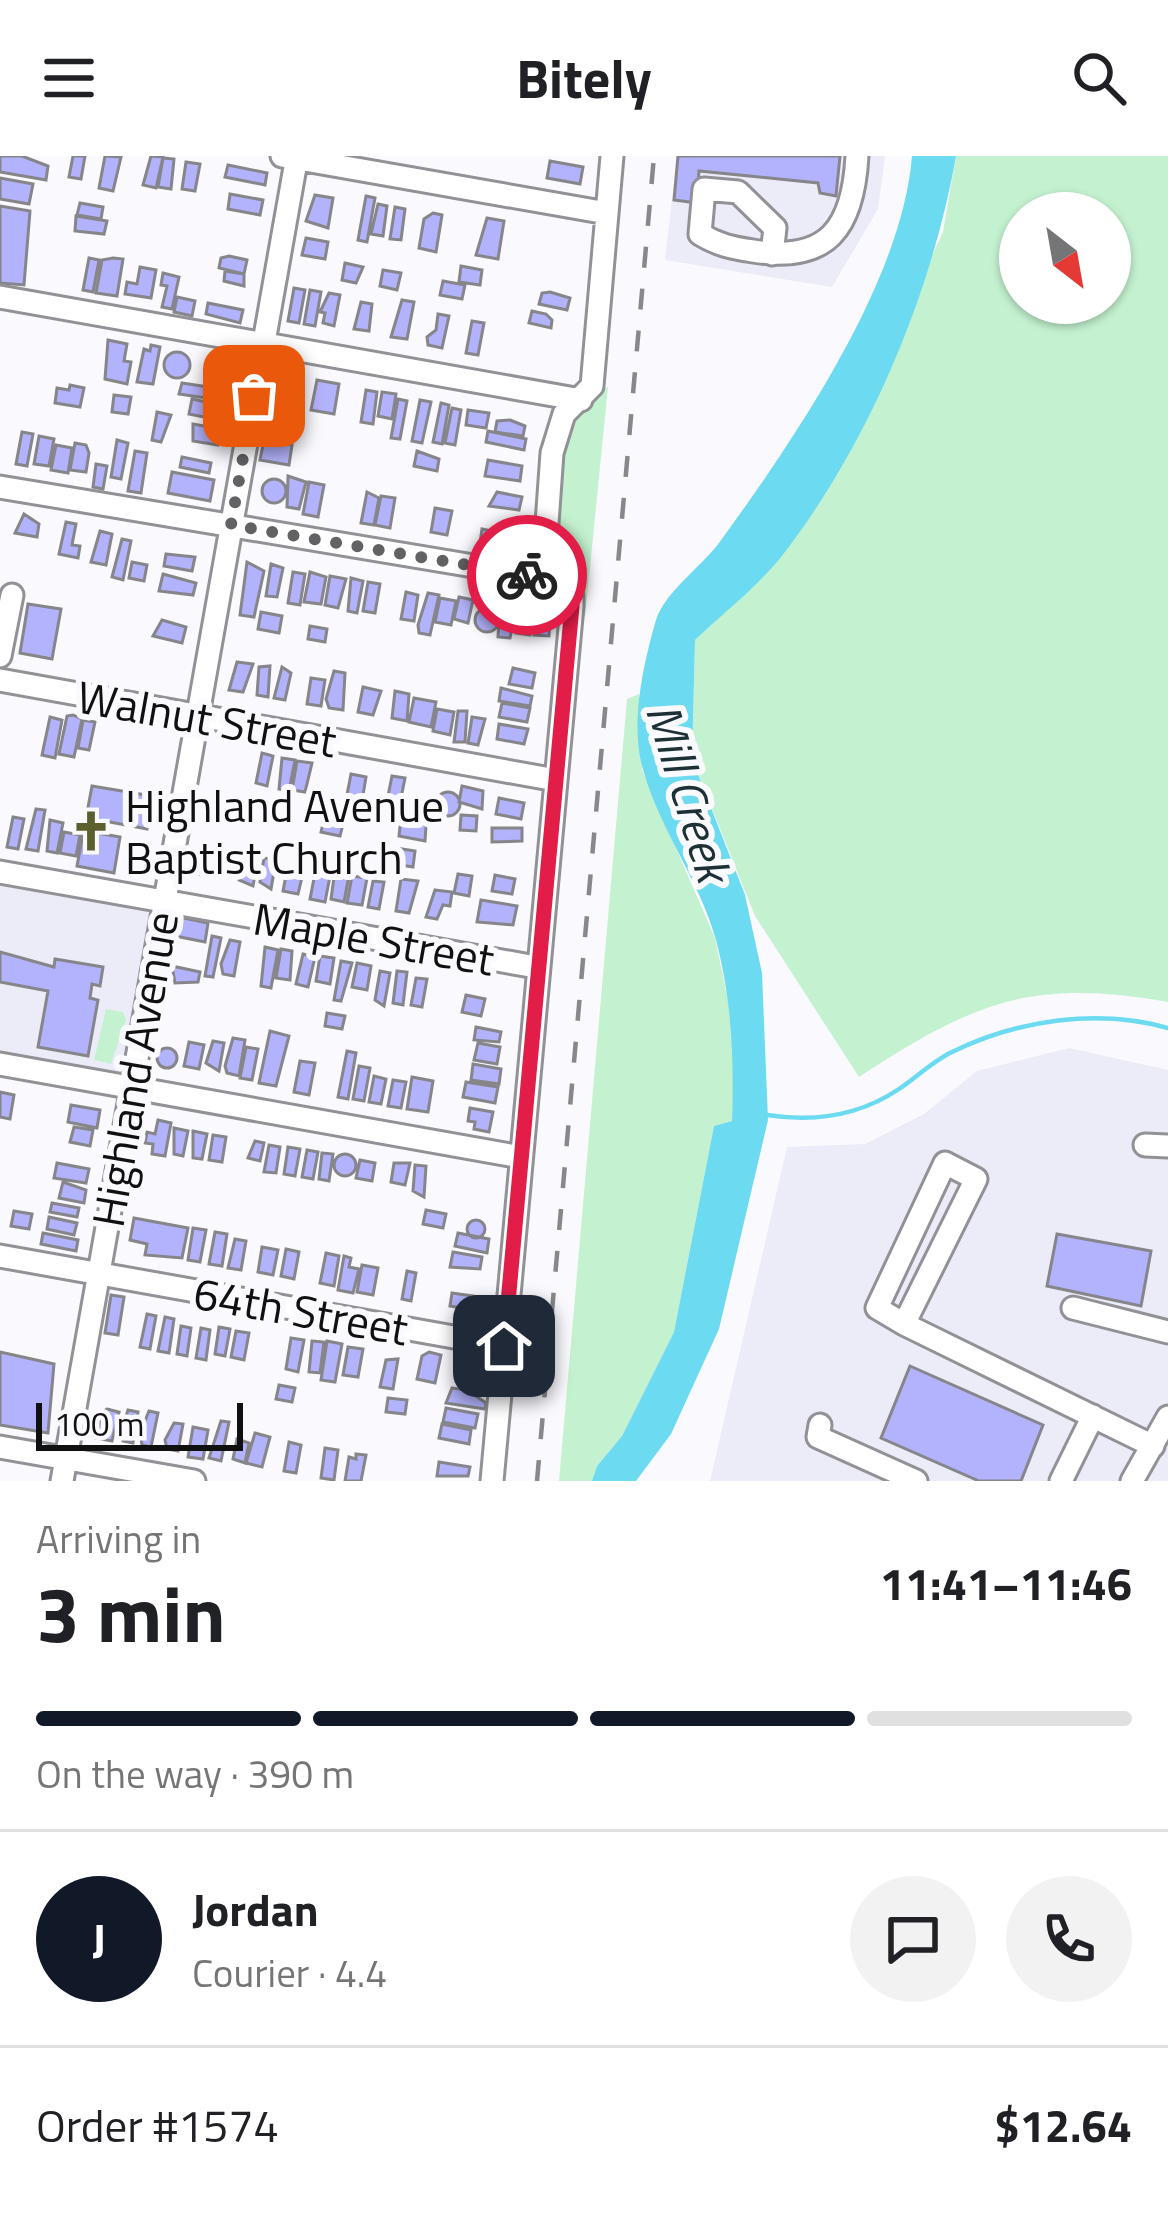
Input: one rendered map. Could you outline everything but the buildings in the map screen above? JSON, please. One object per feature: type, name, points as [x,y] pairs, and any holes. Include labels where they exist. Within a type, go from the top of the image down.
[{"type":"street","points":[[492,1481],[572,606],[545,551],[552,453],[560,422],[592,386],[612,156]]},
{"type":"street","points":[[772,254],[792,257],[821,244],[844,219],[855,188],[857,156]]},
{"type":"street","points":[[292,157],[607,213]]},
{"type":"street","name":"Highland Avenue","points":[[64,1470],[292,157]]},
{"type":"street","points":[[0,297],[580,400]]},
{"type":"street","points":[[0,487],[562,581]]},
{"type":"street","points":[[0,656],[11,595]]},
{"type":"street","name":"Walnut Street","points":[[0,680],[556,780]]},
{"type":"street","name":"Maple Street","points":[[0,872],[536,967]]},
{"type":"street","points":[[0,1064],[520,1157]]},
{"type":"street","points":[[1144,1145],[1168,1146]]},
{"type":"street","points":[[904,1324],[976,1179],[945,1163],[877,1308],[904,1324],[1154,1446]]},
{"type":"street","name":"64th Street","points":[[0,1256],[504,1346]]},
{"type":"street","points":[[1073,1308],[1168,1332]]},
{"type":"street","points":[[1061,1481],[1094,1416]]},
{"type":"street","points":[[1132,1481],[1168,1418]]},
{"type":"street","points":[[820,1425],[818,1437],[916,1481]]},
{"type":"street","points":[[0,1447],[64,1470],[194,1481]]},
{"type":"shaded area","points":[[677,156],[885,156],[878,209],[832,287],[665,260]]},
{"type":"shaded area","points":[[0,872],[164,900],[131,1087],[0,1064]]},
{"type":"shaded area","points":[[1069,1048],[1168,1070],[1168,1481],[710,1481],[787,1147],[865,1144],[924,1114],[977,1071]]},
{"type":"green space","points":[[956,156],[1168,156],[1168,1002],[1078,993],[1005,1002],[936,1030],[859,1077],[755,916],[692,759],[695,640],[778,560],[813,512],[943,232]]},
{"type":"green space","points":[[608,387],[585,617],[553,569],[552,453],[581,400]]},
{"type":"green space","points":[[639,694],[642,770],[715,938],[735,1034],[732,1121],[714,1126],[674,1332],[622,1436],[597,1466],[592,1481],[559,1481],[627,699]]},
{"type":"green space","points":[[106,1009],[123,1012],[126,1020],[111,1064],[94,1060]]},
{"type":"water","name":"Mill Creek","points":[[912,156],[956,156],[931,261],[892,366],[813,514],[772,568],[695,640],[692,759],[745,895],[762,973],[768,1120],[719,1329],[671,1434],[636,1481],[592,1481],[597,1466],[622,1436],[674,1332],[714,1126],[732,1121],[731,1030],[716,940],[651,794],[640,755],[638,716],[647,656],[661,610],[719,543],[840,359],[888,256],[904,205]]},
{"type":"waterway","points":[[767,1115],[801,1118],[852,1111],[884,1098],[952,1052],[1030,1025],[1086,1018],[1168,1028]]},
{"type":"railway","points":[[537,1481],[654,156]]},
{"type":"way so far","points":[[254,396],[231,525],[527,575]]},
{"type":"place","name":"Highland Avenue Baptist Church","points":[[91,831]]},
{"type":"route","points":[[504,1346],[572,606],[572,596],[562,581],[527,575]]}]
